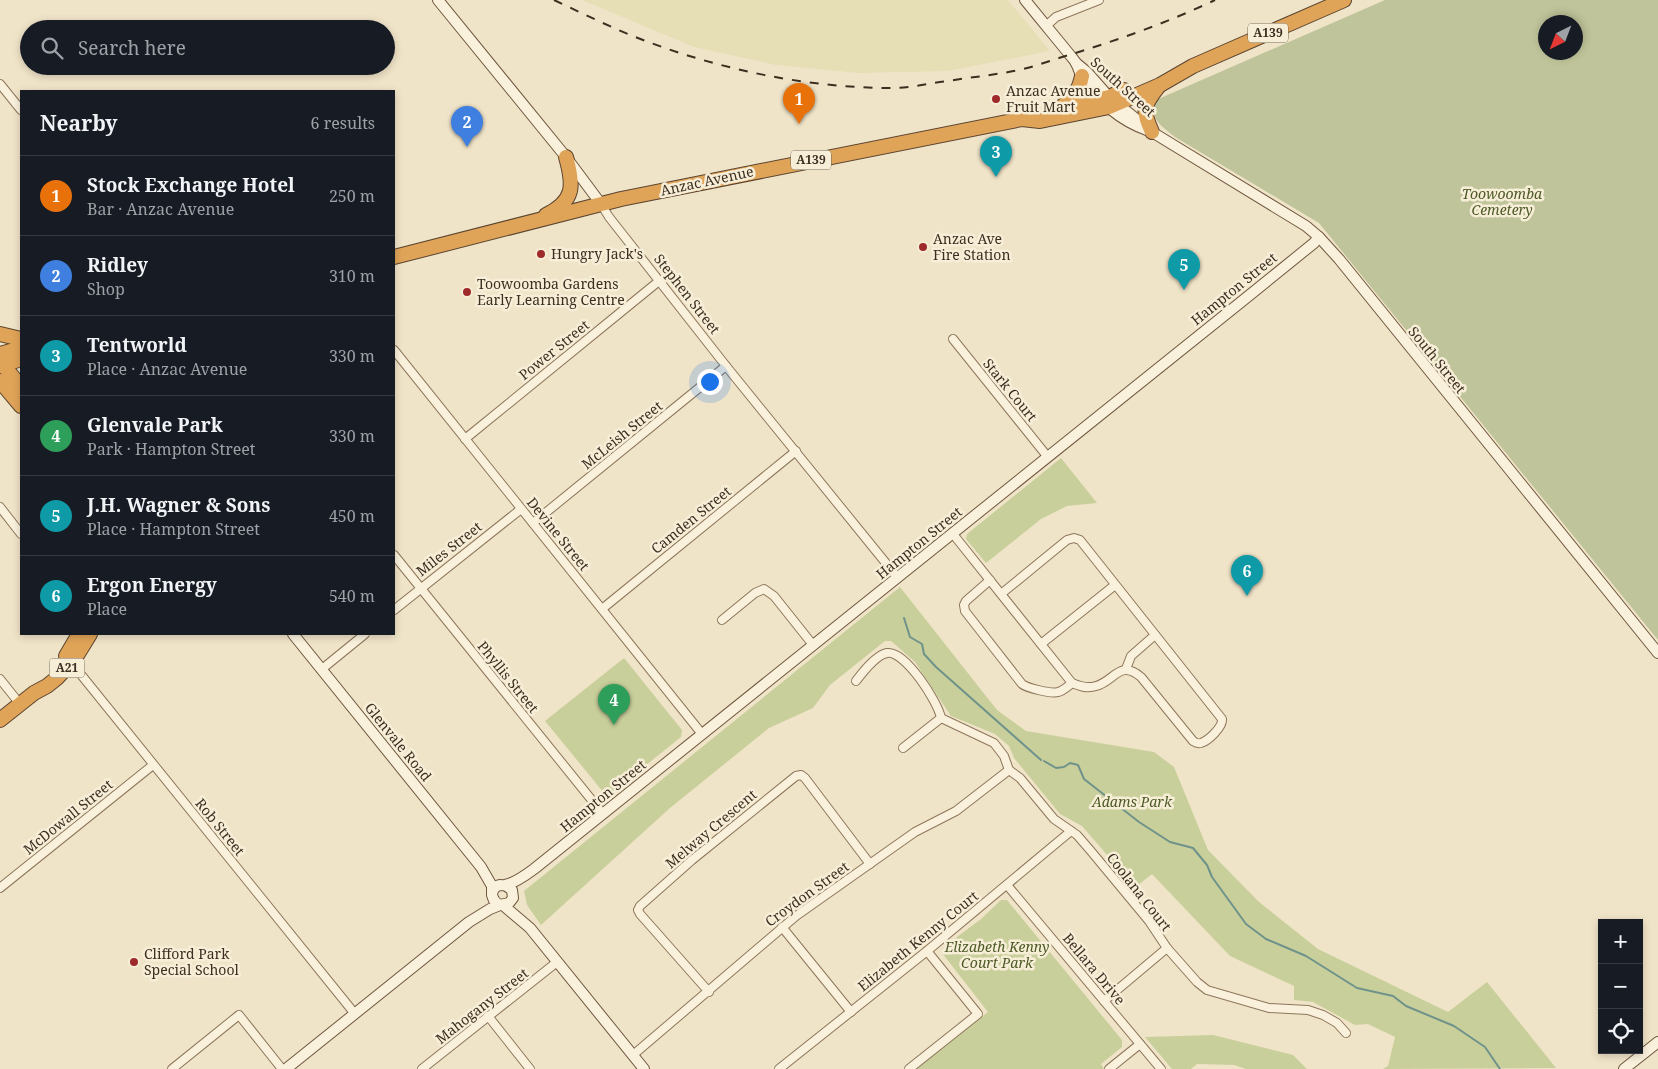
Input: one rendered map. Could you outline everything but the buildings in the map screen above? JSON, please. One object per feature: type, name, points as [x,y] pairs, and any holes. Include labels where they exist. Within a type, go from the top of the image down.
[{"type":"highway","name":"Anzac Avenue","points":[[1022,119],[1040,121],[1109,102],[1160,85],[1193,66],[1344,0]]},
{"type":"highway","name":"Anzac Avenue","points":[[395,257],[601,204],[712,180],[1022,119],[1036,112],[1109,102],[1162,74],[1193,66]]},
{"type":"highway","points":[[1059,108],[1074,97],[1082,76]]},
{"type":"highway","points":[[1152,132],[1144,110],[1147,101],[1160,85]]},
{"type":"highway","points":[[534,221],[553,212],[566,201],[570,194],[572,176],[566,157]]},
{"type":"highway","points":[[0,334],[20,339]]},
{"type":"highway","points":[[1,362],[20,349]]},
{"type":"highway","points":[[1,362],[20,359]]},
{"type":"highway","points":[[1,362],[20,381]]},
{"type":"highway","points":[[0,381],[20,405]]},
{"type":"highway","name":"A21","points":[[69,659],[79,635]]},
{"type":"highway","name":"A21","points":[[0,720],[34,693],[69,659],[89,635]]},
{"type":"street","name":"Stephen Street","points":[[438,0],[566,157],[726,366],[898,578]]},
{"type":"street","name":"South Street","points":[[1025,0],[1076,63],[1087,72],[1109,102]]},
{"type":"street","points":[[1046,26],[1056,17],[1099,0]]},
{"type":"street","name":"South Street","points":[[1076,63],[1082,76],[1109,102],[1152,132],[1282,211],[1319,237],[1339,259],[1658,654]]},
{"type":"street","points":[[0,84],[20,109]]},
{"type":"street","name":"Hampton Street","points":[[504,885],[534,869],[1260,287],[1319,237]]},
{"type":"street","name":"Power Street","points":[[464,439],[660,281]]},
{"type":"street","name":"Stark Court","points":[[953,339],[1047,456]]},
{"type":"street","name":"Devine Street","points":[[395,351],[702,734]]},
{"type":"street","name":"McLeish Street","points":[[533,523],[726,366]]},
{"type":"street","name":"Camden Street","points":[[602,609],[796,451]]},
{"type":"street","points":[[0,507],[20,533]]},
{"type":"street","name":"Miles Street","points":[[395,609],[521,509]]},
{"type":"street","points":[[953,534],[1072,683],[1089,688],[1105,682],[1118,672],[1126,669],[1133,670],[1197,744],[1202,743],[1220,728],[1222,719],[1080,540],[1074,538],[1067,540],[1001,594]]},
{"type":"street","name":"Phyllis Street","points":[[395,556],[603,814]]},
{"type":"street","points":[[990,580],[966,601],[964,605],[965,611],[1022,684],[1026,687],[1059,692],[1072,683]]},
{"type":"street","points":[[1041,644],[1115,585]]},
{"type":"street","points":[[722,620],[755,593],[764,590],[774,596],[812,645]]},
{"type":"street","name":"Glenvale Road","points":[[294,635],[480,868],[492,886],[492,895]]},
{"type":"street","points":[[322,669],[364,635]]},
{"type":"street","points":[[1126,669],[1130,656],[1155,635]]},
{"type":"street","points":[[856,681],[864,669],[884,654],[893,653],[909,665],[936,704],[941,718],[903,748]]},
{"type":"street","name":"Rob Street","points":[[69,659],[355,1014]]},
{"type":"street","points":[[0,679],[20,704]]},
{"type":"street","name":"Coolana Court","points":[[941,718],[994,743],[1004,756],[1009,770],[1020,778],[1054,819],[1071,831],[1090,850],[1149,921],[1167,948],[1196,982],[1206,990],[1269,1008],[1308,1010],[1330,1019],[1346,1033]]},
{"type":"street","name":"McDowall Street","points":[[0,888],[153,764]]},
{"type":"street","name":"Croydon Street","points":[[633,1055],[709,992],[782,927],[915,832],[956,811],[1009,770]]},
{"type":"street","name":"Melway Crescent","points":[[709,992],[638,910],[640,906],[692,860],[796,776],[801,775],[805,778],[870,864]]},
{"type":"street","name":"Elizabeth Kenny Court","points":[[779,1069],[928,951],[1071,831]]},
{"type":"street","name":"Glenvale Road","points":[[480,868],[504,885]]},
{"type":"street","name":"Hampton Street","points":[[513,897],[534,869]]},
{"type":"street","points":[[469,922],[497,887],[504,885],[510,888],[530,928],[644,1069]]},
{"type":"street","name":"Bellara Drive","points":[[1007,885],[1161,1069]]},
{"type":"street","points":[[492,895],[495,902],[530,928]]},
{"type":"street","points":[[286,1069],[469,922],[490,909],[510,903],[513,897]]},
{"type":"street","points":[[782,927],[850,1012]]},
{"type":"street","points":[[1104,1001],[1167,948]]},
{"type":"street","points":[[910,1069],[978,1014],[928,951]]},
{"type":"street","name":"Mahogany Street","points":[[422,1069],[557,962]]},
{"type":"street","points":[[172,1069],[239,1014],[282,1069]]},
{"type":"street","points":[[488,1016],[530,1069]]},
{"type":"street","points":[[1624,1069],[1658,1042]]},
{"type":"street","points":[[1109,1069],[1140,1044]]},
{"type":"shaded area","points":[[582,0],[1008,0],[1050,51],[948,71],[859,73],[776,65],[694,47]]},
{"type":"green space","name":"Toowoomba Cemetery","points":[[1385,0],[1658,0],[1658,640],[1319,223],[1175,137],[1158,122],[1153,112],[1156,100]]},
{"type":"green space","points":[[1061,458],[1097,503],[1067,506],[1041,519],[986,563],[966,539],[967,534]]},
{"type":"green space","name":"Adams Park","points":[[900,587],[997,710],[1026,731],[1154,752],[1174,767],[1208,850],[1259,902],[1318,949],[1448,1012],[1487,982],[1556,1068],[1383,1069],[1388,1066],[1395,1037],[1368,1024],[1355,1025],[1313,1002],[1294,1000],[1294,986],[1230,956],[1152,874],[1137,886],[1133,885],[1082,826],[1060,814],[1014,758],[1009,746],[995,734],[951,716],[915,662],[891,641],[885,641],[830,685],[813,708],[769,728],[670,808],[541,925],[527,905],[524,891]]},
{"type":"green space","points":[[624,658],[682,730],[681,737],[610,794],[604,793],[545,721]]},
{"type":"green space","name":"Elizabeth Kenny Court Park","points":[[1001,900],[1007,900],[1122,1040],[1122,1047],[1101,1064],[1104,1069],[916,1069],[988,1012],[942,953],[945,946],[981,919]]},
{"type":"green space","points":[[1213,1035],[1293,1055],[1307,1069],[1246,1069],[1234,1065],[1197,1064],[1191,1069],[1172,1069],[1145,1037]]},
{"type":"waterway","points":[[904,618],[910,637],[922,644],[924,654],[936,667],[1041,760]]},
{"type":"waterway","points":[[1044,761],[1056,768],[1064,767],[1070,763],[1078,765],[1084,779],[1139,822],[1170,842],[1193,848],[1207,865],[1212,877],[1246,924],[1266,939],[1306,956],[1357,988],[1393,996],[1406,1006],[1454,1026],[1485,1047],[1500,1069]]},
{"type":"railway","points":[[554,0],[639,38],[680,53],[739,70],[831,85],[892,88],[992,75],[1029,67],[1138,32],[1215,0]]},
{"type":"place","name":"Anzac Avenue Fruit Mart","points":[[996,99]]},
{"type":"place","name":"Stock Exchange Hotel","points":[[799,124]]},
{"type":"place","name":"Ridley","points":[[467,147]]},
{"type":"place","name":"Tentworld","points":[[996,177]]},
{"type":"place","name":"Anzac Ave Fire Station","points":[[923,247]]},
{"type":"place","name":"Hungry Jack's","points":[[541,254]]},
{"type":"place","name":"J.H. Wagner & Sons","points":[[1184,290]]},
{"type":"place","name":"Toowoomba Gardens Early Learning Centre","points":[[467,292]]},
{"type":"place","name":"Ergon Energy","points":[[1247,596]]},
{"type":"place","name":"Glenvale Park","points":[[614,725]]},
{"type":"place","name":"Clifford Park Special School","points":[[134,962]]}]
